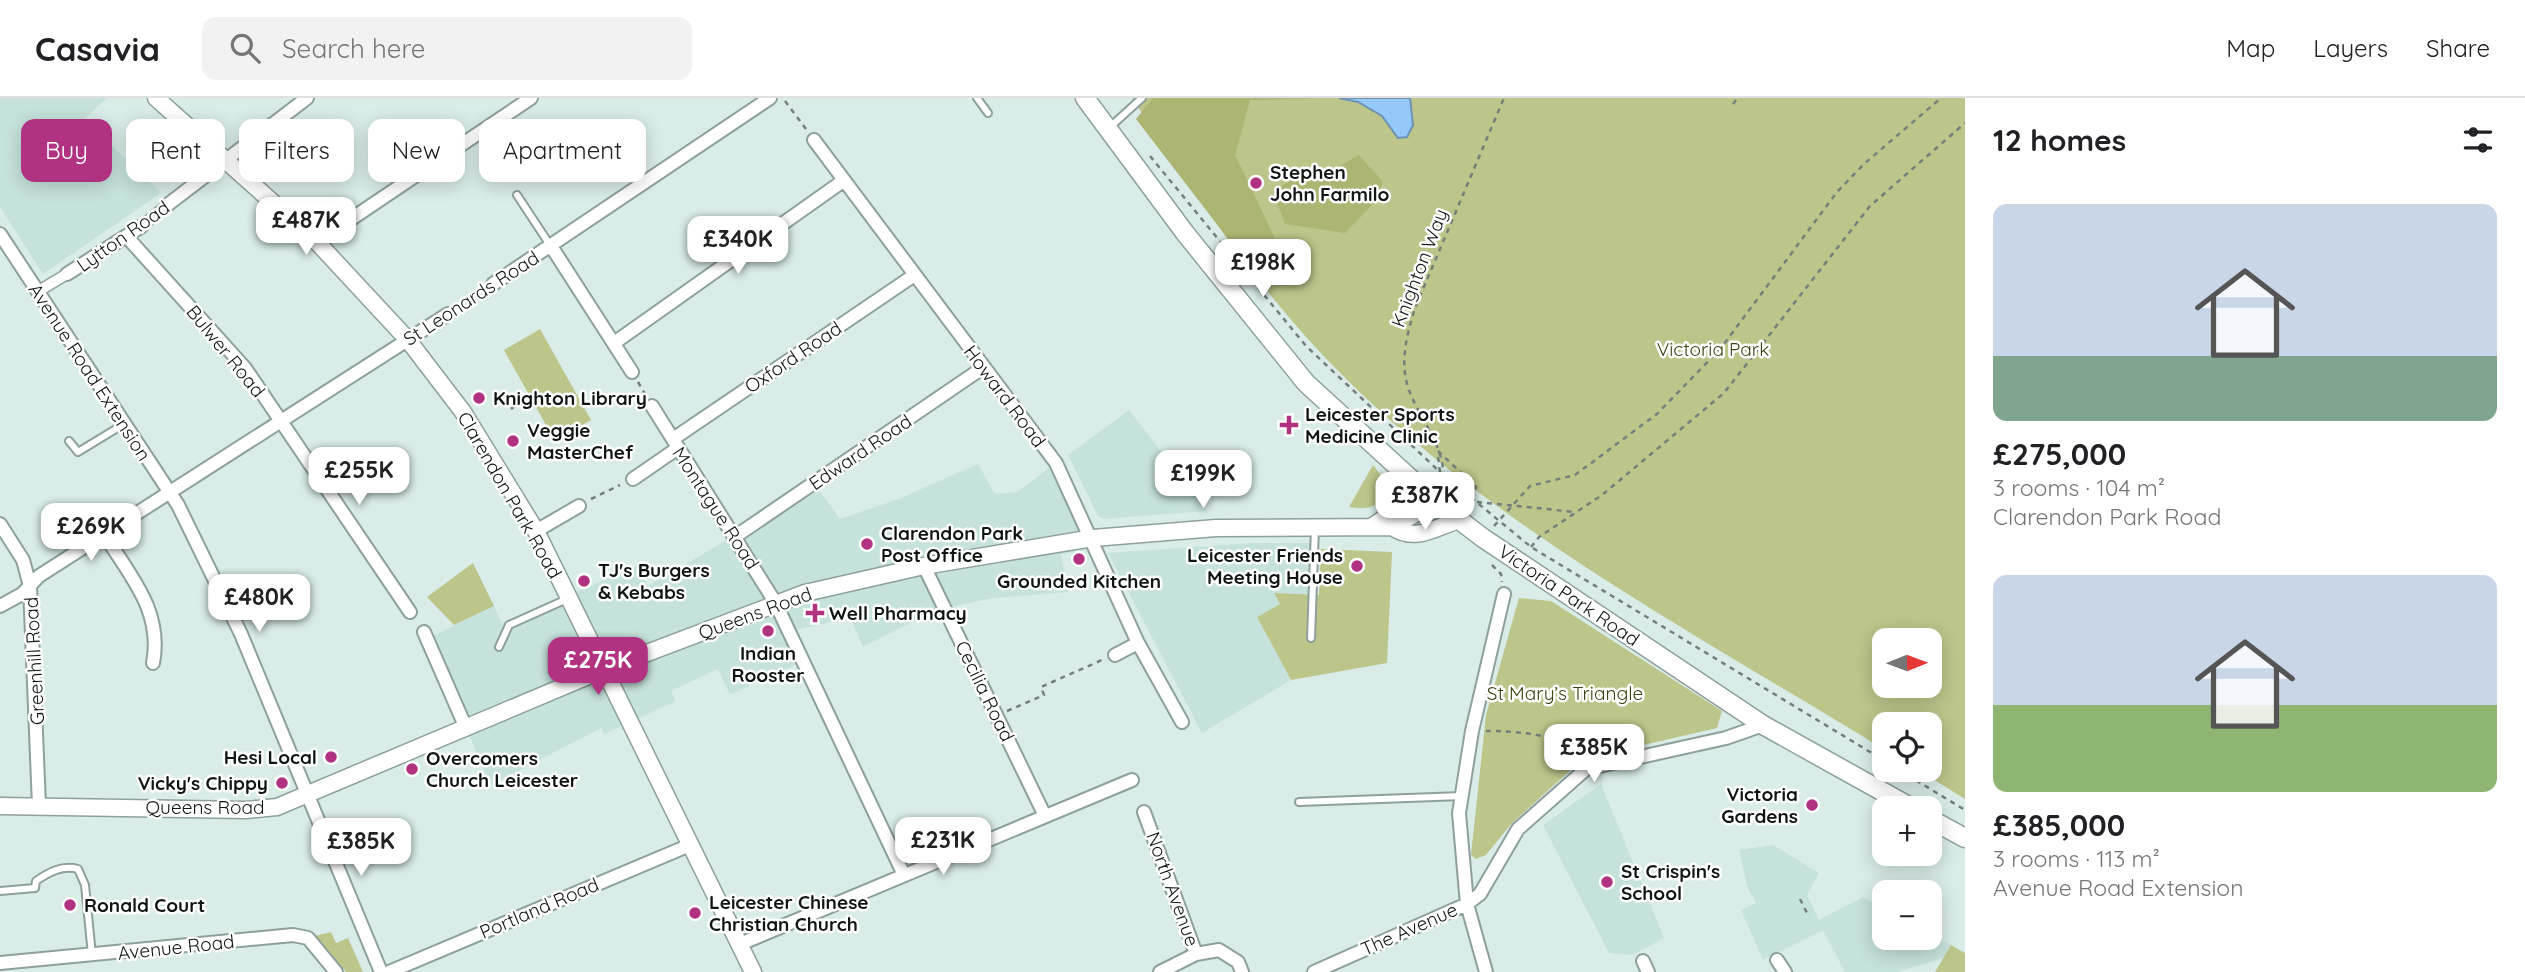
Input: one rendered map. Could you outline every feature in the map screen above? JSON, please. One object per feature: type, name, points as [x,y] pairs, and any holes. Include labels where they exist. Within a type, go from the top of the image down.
[{"type":"main road","name":"Victoria Park Road","points":[[1085,98],[1185,233],[1306,383],[1436,502],[1763,725],[1890,796]]},
{"type":"main road","points":[[1942,826],[1965,838]]},
{"type":"street","name":"Clarendon Park Road","points":[[156,98],[179,119]]},
{"type":"street","name":"Lytton Road","points":[[225,162],[305,98]]},
{"type":"street","points":[[317,242],[531,98]]},
{"type":"street","name":"St Leonards Road","points":[[493,284],[770,98]]},
{"type":"street","name":"Howard Road","points":[[814,141],[1056,463],[1093,538],[1138,643],[1181,722]]},
{"type":"street","name":"Clarendon Park Road","points":[[225,162],[317,242],[408,340],[463,412],[536,531],[753,972]]},
{"type":"street","points":[[614,343],[844,181]]},
{"type":"street","name":"Lytton Road","points":[[37,292],[127,237],[198,182]]},
{"type":"street","name":"Avenue Road Extension","points":[[0,234],[169,493],[240,634],[310,796],[381,972]]},
{"type":"street","name":"Bulwer Road","points":[[127,237],[245,368],[410,612]]},
{"type":"street","points":[[551,246],[632,372]]},
{"type":"street","name":"Oxford Road","points":[[633,479],[675,444],[913,276]]},
{"type":"street","name":"St Leonards Road","points":[[0,606],[30,586],[39,576],[449,314]]},
{"type":"street","name":"Edward Road","points":[[736,536],[984,367]]},
{"type":"street","name":"Montague Road","points":[[652,406],[775,602],[904,875]]},
{"type":"street","points":[[1371,527],[1397,505],[1403,491],[1402,471]]},
{"type":"street","name":"Queens Road","points":[[0,806],[246,810],[277,807],[310,796],[605,669],[775,602],[924,566],[1093,538],[1216,528],[1392,527],[1436,502]]},
{"type":"street","points":[[536,531],[579,506]]},
{"type":"street","name":"Queens Road","points":[[1392,527],[1401,533],[1422,535],[1460,520]]},
{"type":"street","name":"Greenhill Road","points":[[0,524],[23,561],[30,586],[34,624],[39,806]]},
{"type":"street","points":[[104,534],[152,614],[156,633],[153,663]]},
{"type":"street","name":"Cecilia Road","points":[[924,566],[1045,816]]},
{"type":"street","points":[[1486,972],[1467,904],[1459,813],[1472,731],[1504,594]]},
{"type":"street","points":[[424,632],[466,728]]},
{"type":"street","points":[[1115,655],[1138,643]]},
{"type":"street","points":[[1467,904],[1480,894],[1518,829],[1586,769],[1726,738],[1763,725]]},
{"type":"street","points":[[740,944],[1132,779]]},
{"type":"street","name":"North Avenue","points":[[1144,811],[1196,954],[1219,950],[1238,962],[1242,972]]},
{"type":"street","name":"Portland Road","points":[[389,972],[690,845]]},
{"type":"street","name":"The Avenue","points":[[1314,972],[1467,904]]},
{"type":"street","name":"Avenue Road","points":[[0,963],[293,935],[308,938],[336,972]]},
{"type":"street","points":[[1160,972],[1196,954]]},
{"type":"street","points":[[1777,960],[1785,972]]},
{"type":"lane","points":[[977,98],[988,113]]},
{"type":"lane","points":[[1108,129],[1142,98]]},
{"type":"lane","points":[[517,195],[551,246]]},
{"type":"lane","points":[[69,440],[78,453],[124,424]]},
{"type":"lane","points":[[1311,638],[1315,526]]},
{"type":"lane","points":[[499,647],[509,625],[569,598]]},
{"type":"lane","points":[[1299,802],[1462,796]]},
{"type":"lane","points":[[0,891],[35,888],[36,881],[54,871],[70,867],[78,869],[85,885],[92,955]]},
{"type":"path","points":[[782,98],[814,141]]},
{"type":"path","name":"Knighton Way","points":[[1438,451],[1408,389],[1405,368],[1406,337],[1415,308],[1504,98]]},
{"type":"path","points":[[1499,520],[1530,486],[1575,475],[1657,414],[1721,348],[1837,192],[1864,164],[1941,98]]},
{"type":"path","points":[[1733,104],[1736,100]]},
{"type":"path","points":[[1531,547],[1539,537],[1602,495],[1724,393],[1870,206],[1965,123]]},
{"type":"path","points":[[1147,152],[1306,346],[1445,476],[1531,547],[1872,753]]},
{"type":"path","name":"St Leonards Road","points":[[449,314],[493,284]]},
{"type":"path","points":[[632,372],[652,406]]},
{"type":"path","points":[[511,409],[530,395]]},
{"type":"path","points":[[1438,451],[1445,476]]},
{"type":"path","points":[[1438,451],[1476,487],[1460,520]]},
{"type":"path","points":[[579,506],[633,479]]},
{"type":"path","points":[[1478,502],[1575,512]]},
{"type":"path","points":[[1482,557],[1501,573],[1504,594]]},
{"type":"path","points":[[997,716],[1044,695],[1041,687],[1115,655]]},
{"type":"path","points":[[1472,731],[1514,731],[1543,736],[1576,751],[1586,769]]},
{"type":"path","points":[[1919,782],[1965,810]]},
{"type":"path","points":[[1800,899],[1809,917]]},
{"type":"shaded area","points":[[0,98],[107,98],[84,119],[21,119],[21,182],[112,182],[112,146],[126,159],[126,182],[150,182],[161,193],[43,274],[0,207]]},
{"type":"shaded area","points":[[1129,410],[1207,511],[1103,519],[1098,516],[1068,455]]},
{"type":"shaded area","points":[[978,464],[995,494],[1017,492],[1052,466],[1088,550],[1061,554],[1068,592],[993,598],[936,610],[863,647],[850,618],[799,629],[790,633],[803,660],[793,666],[730,695],[718,669],[671,691],[676,701],[604,734],[601,728],[491,785],[427,639],[494,606],[502,623],[637,566],[648,586],[732,537],[749,535],[819,490],[840,519],[896,500]]},
{"type":"shaded area","points":[[1251,543],[1310,543],[1309,595],[1275,593],[1280,604],[1257,617],[1291,680],[1202,733],[1108,553]]},
{"type":"shaded area","name":"St Crispin's School","points":[[1601,784],[1664,938],[1633,955],[1609,953],[1543,825]]},
{"type":"shaded area","points":[[1773,845],[1819,873],[1807,895],[1819,920],[1863,897],[1872,902],[1872,950],[1942,950],[1942,940],[1951,945],[1943,958],[1897,972],[1845,972],[1823,930],[1763,960],[1741,910],[1756,903],[1748,889],[1739,850]]},
{"type":"green space","name":"Victoria Park","points":[[1132,98],[1965,98],[1965,799],[1937,782],[1942,782],[1942,712],[1872,712],[1872,742],[1571,558],[1495,505],[1423,448],[1355,387],[1292,321],[1228,240]]},
{"type":"green space","points":[[1153,98],[1326,98],[1250,100],[1235,155],[1284,257],[1259,279],[1136,119]]},
{"type":"green space","points":[[1359,155],[1383,182],[1372,205],[1345,233],[1285,224],[1273,192],[1302,173],[1314,181]]},
{"type":"green space","points":[[540,329],[591,420],[555,441],[504,350]]},
{"type":"green space","points":[[1373,465],[1388,484],[1387,493],[1380,502],[1371,507],[1349,507]]},
{"type":"green space","points":[[1321,549],[1392,552],[1387,663],[1291,680],[1257,617],[1280,604],[1274,593],[1319,595]]},
{"type":"green space","points":[[473,563],[494,606],[454,625],[427,597]]},
{"type":"green space","name":"St Mary’s Triangle","points":[[1519,598],[1551,601],[1722,711],[1717,728],[1583,759],[1512,823],[1486,855],[1476,859],[1471,855],[1486,715]]},
{"type":"green space","points":[[331,932],[336,943],[348,938],[363,972],[346,972],[315,936]]},
{"type":"green space","points":[[1951,945],[1965,953],[1965,972],[1935,972]]},
{"type":"water","points":[[1339,98],[1410,98],[1413,125],[1407,137],[1398,138],[1382,116],[1358,102]]},
{"type":"place","name":"Stephen John Farmilo","points":[[1256,183]]},
{"type":"place","name":"Knighton Library","points":[[479,398]]},
{"type":"place","name":"Leicester Sports Medicine Clinic","points":[[1289,425]]},
{"type":"place","name":"Veggie MasterChef","points":[[513,441]]},
{"type":"place","name":"Clarendon Park Post Office","points":[[867,544]]},
{"type":"place","name":"Grounded Kitchen","points":[[1079,559]]},
{"type":"place","name":"Leicester Friends Meeting House","points":[[1357,566]]},
{"type":"place","name":"TJ's Burgers & Kebabs","points":[[584,581]]},
{"type":"place","name":"Well Pharmacy","points":[[815,613]]},
{"type":"place","name":"Indian Rooster","points":[[768,631]]},
{"type":"place","name":"Hesi Local","points":[[331,757]]},
{"type":"place","name":"Overcomers Church Leicester","points":[[412,769]]},
{"type":"place","name":"Vicky's Chippy","points":[[282,783]]},
{"type":"place","name":"Victoria Gardens","points":[[1812,805]]},
{"type":"place","name":"St Crispin's School","points":[[1607,882]]},
{"type":"place","name":"Ronald Court","points":[[70,905]]},
{"type":"place","name":"Leicester Chinese Christian Church","points":[[695,913]]}]
